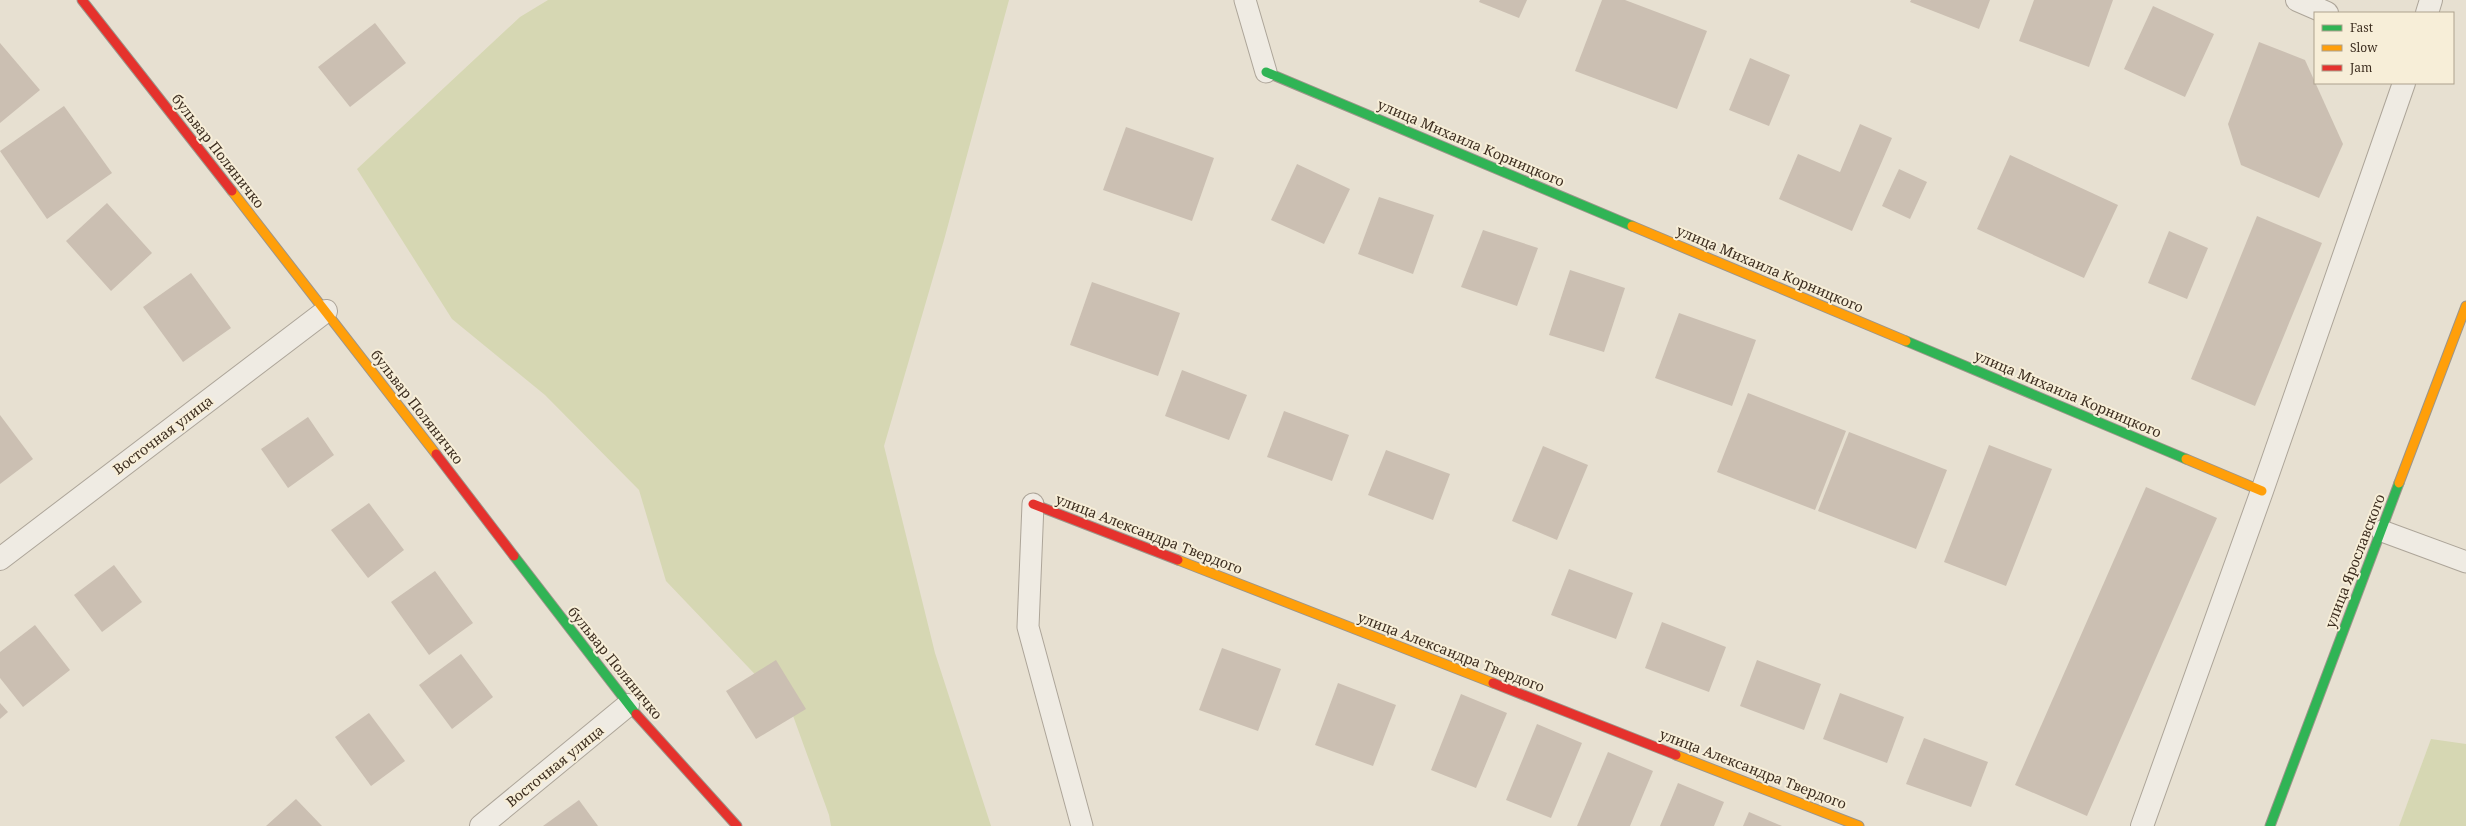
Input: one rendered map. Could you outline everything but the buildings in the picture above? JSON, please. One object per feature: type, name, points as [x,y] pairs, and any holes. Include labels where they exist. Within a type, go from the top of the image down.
[{"type":"street","name":"бульвар Поляничко","points":[[82,0],[326,311],[628,705],[737,826]]},
{"type":"street","points":[[2297,0],[2325,12]]},
{"type":"street","points":[[2427,12],[2431,0]]},
{"type":"street","name":"улица Михаила Корницкого","points":[[1266,72],[2262,491]]},
{"type":"street","points":[[2142,826],[2262,491],[2404,84]]},
{"type":"street","name":"улица Ярославского","points":[[2270,826],[2466,306]]},
{"type":"street","name":"Восточная улица","points":[[0,559],[326,311]]},
{"type":"street","name":"улица Александра Твердого","points":[[1033,504],[1859,826]]},
{"type":"street","name":"Восточная улица","points":[[481,826],[628,705]]},
{"type":"lane","points":[[1245,0],[1266,72]]},
{"type":"lane","points":[[1033,504],[1028,627],[1082,826]]},
{"type":"lane","points":[[2382,531],[2466,562]]},
{"type":"green space","points":[[548,0],[1009,0],[944,240],[884,446],[935,653],[991,826],[831,826],[829,815],[792,713],[666,581],[639,490],[545,395],[452,319],[357,169],[520,17]]},
{"type":"green space","points":[[2431,739],[2466,744],[2466,826],[2399,826]]},
{"type":"traffic: fast","points":[[1266,72],[1632,226]]},
{"type":"traffic: fast","points":[[1906,341],[2186,459]]},
{"type":"traffic: fast","points":[[2270,826],[2399,483]]},
{"type":"traffic: fast","points":[[514,556],[636,714]]},
{"type":"traffic: slow","points":[[232,191],[436,454]]},
{"type":"traffic: slow","points":[[1632,226],[1906,341]]},
{"type":"traffic: slow","points":[[2399,483],[2466,306]]},
{"type":"traffic: slow","points":[[2186,459],[2262,491]]},
{"type":"traffic: slow","points":[[1178,560],[1493,683]]},
{"type":"traffic: slow","points":[[1676,755],[1859,826]]},
{"type":"traffic: jam","points":[[82,0],[232,191]]},
{"type":"traffic: jam","points":[[436,454],[514,556]]},
{"type":"traffic: jam","points":[[1033,504],[1178,560]]},
{"type":"traffic: jam","points":[[1493,683],[1676,755]]},
{"type":"traffic: jam","points":[[636,714],[737,826]]}]
